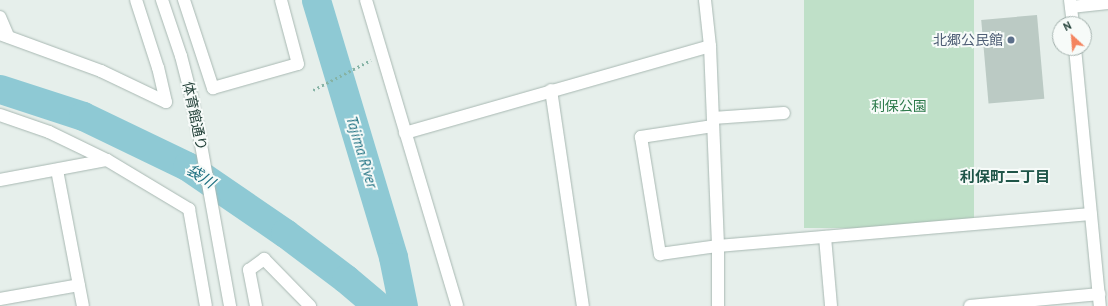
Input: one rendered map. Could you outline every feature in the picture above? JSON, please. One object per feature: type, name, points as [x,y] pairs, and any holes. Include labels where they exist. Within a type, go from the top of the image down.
[{"type":"street","points":[[0,18],[4,35],[101,71],[166,102],[158,68],[136,0]]},
{"type":"street","name":"体育館通り","points":[[162,0],[181,56],[200,139],[230,306]]},
{"type":"street","points":[[184,0],[213,88],[298,64],[281,0]]},
{"type":"street","points":[[366,0],[457,306]]},
{"type":"street","points":[[705,1],[710,46],[718,246],[718,306]]},
{"type":"street","points":[[1072,16],[1071,3],[1108,3]]},
{"type":"street","points":[[405,133],[551,90],[710,46]]},
{"type":"street","points":[[970,306],[1099,300],[1102,272],[1091,214],[1076,56]]},
{"type":"street","points":[[551,90],[583,306]]},
{"type":"street","points":[[784,113],[713,122],[641,137],[660,254],[718,246],[1091,214]]},
{"type":"street","points":[[0,115],[49,132],[107,160],[189,209],[206,306]]},
{"type":"street","points":[[0,180],[107,160]]},
{"type":"street","points":[[57,170],[83,306]]},
{"type":"street","points":[[825,237],[832,306]]},
{"type":"street","points":[[256,306],[249,270],[264,259],[310,306]]},
{"type":"street","points":[[0,299],[79,284]]},
{"type":"path","points":[[313,90],[382,54]]},
{"type":"green space","name":"利保公園","points":[[804,0],[974,0],[974,228],[804,228]]},
{"type":"building","name":"北郷公民館","points":[[1037,15],[1044,99],[989,104],[981,20]]},
{"type":"waterway","name":"Tajima River","points":[[316,0],[393,257],[403,306]]},
{"type":"waterway","name":"袋川","points":[[0,89],[83,116],[187,166],[285,233],[346,279],[378,306]]},
{"type":"place","name":"北郷公民館","points":[[1011,40]]},
{"type":"district","name":"利保町二丁目","points":[[1005,177]]}]
